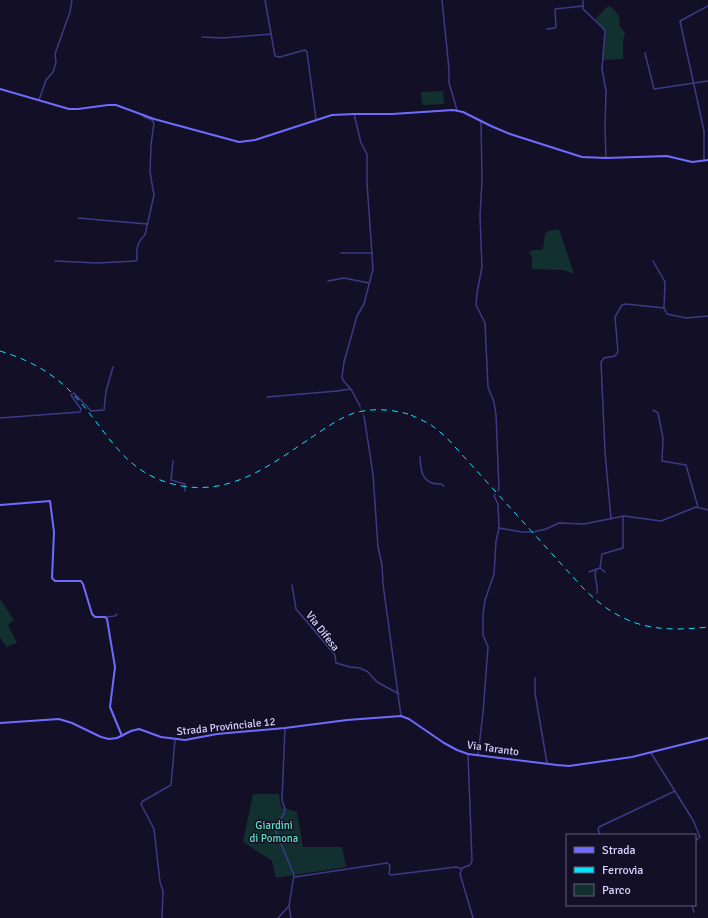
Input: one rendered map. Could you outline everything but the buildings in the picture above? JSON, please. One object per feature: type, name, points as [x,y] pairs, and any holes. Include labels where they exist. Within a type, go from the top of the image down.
[{"type":"street","points":[[39,100],[46,80],[53,72],[56,62],[55,54],[70,12],[72,0]]},
{"type":"street","points":[[262,0],[265,1],[275,54],[277,57],[305,50],[307,52],[316,119]]},
{"type":"street","points":[[442,0],[449,83],[457,110]]},
{"type":"street","points":[[583,0],[583,10],[604,28],[605,31],[602,69],[606,91],[604,127],[606,158]]},
{"type":"street","points":[[547,29],[556,27],[555,9],[583,6]]},
{"type":"street","points":[[704,161],[704,131],[680,21],[708,6]]},
{"type":"street","points":[[202,37],[223,38],[271,34]]},
{"type":"street","points":[[645,53],[654,89],[708,81]]},
{"type":"street","points":[[0,89],[69,109],[116,105],[128,108],[143,115],[239,142],[255,140],[332,115],[392,114],[457,110],[510,134],[582,158],[667,156],[692,162],[708,160]]},
{"type":"street","points":[[354,114],[361,143],[367,154],[367,184],[373,269],[364,304],[357,316],[344,362],[342,377],[351,389],[360,406]]},
{"type":"street","points":[[55,261],[97,263],[135,261],[140,239],[145,236],[154,195],[150,172],[154,123],[152,120],[144,117],[143,115]]},
{"type":"street","points":[[481,121],[482,180],[480,216],[482,267],[476,293],[476,305],[485,323],[488,386],[494,402],[496,415],[498,491]]},
{"type":"street","points":[[78,218],[147,224]]},
{"type":"street","points":[[341,253],[372,253]]},
{"type":"street","points":[[653,261],[665,282],[664,308],[667,314],[686,318],[708,316]]},
{"type":"street","points":[[328,281],[344,278],[369,282]]},
{"type":"street","points":[[612,519],[605,452],[601,360],[616,356],[618,352],[615,317],[622,305],[626,304],[664,308]]},
{"type":"street","points":[[0,418],[80,412],[81,409],[72,396],[74,393],[91,411],[104,410],[106,391],[113,367]]},
{"type":"street","points":[[267,397],[351,389]]},
{"type":"street","points":[[653,410],[658,412],[663,437],[662,461],[686,465],[698,508]]},
{"type":"street","points":[[364,416],[374,474],[378,547],[384,576],[383,584],[401,716]]},
{"type":"street","points":[[420,456],[422,474],[432,483],[439,483],[444,486]]},
{"type":"street","points":[[174,461],[171,480],[185,484],[185,491]]},
{"type":"street","points":[[478,755],[488,647],[483,635],[483,615],[485,600],[494,574],[496,541],[499,528],[498,504],[494,496],[495,494]]},
{"type":"street","points":[[0,504],[50,501],[54,532],[52,578],[55,581],[81,580],[92,614],[95,617],[115,616],[118,614]]},
{"type":"street","points":[[499,528],[522,532],[533,532],[546,529],[559,523],[584,524],[623,516],[660,521],[698,508],[708,510]]},
{"type":"street","points":[[600,568],[602,554],[621,550],[623,548],[623,516]]},
{"type":"street","points":[[589,572],[600,568]]},
{"type":"street","points":[[600,568],[605,572]]},
{"type":"street","points":[[596,569],[594,578],[598,590],[597,593]]},
{"type":"street","name":"Via Difesa","points":[[292,585],[296,609],[334,655],[336,663],[360,668],[368,672],[376,682],[399,694]]},
{"type":"street","points":[[106,617],[115,667],[110,706],[122,736]]},
{"type":"street","points":[[535,678],[535,693],[547,763]]},
{"type":"street","name":"Via Taranto","points":[[401,716],[409,719],[451,747],[468,754],[569,766],[632,757],[708,738]]},
{"type":"street","name":"Strada Provinciale 12","points":[[0,722],[59,719],[109,739],[117,738],[139,729],[154,735],[175,740],[185,740],[217,734],[285,728],[340,720],[401,716]]},
{"type":"street","points":[[285,728],[282,800],[285,809],[284,814],[279,821],[276,832],[294,873],[289,906],[291,918]]},
{"type":"street","points":[[162,918],[163,891],[160,882],[154,829],[141,804],[143,801],[171,785],[175,740]]},
{"type":"street","points":[[651,753],[693,820],[700,836],[699,839],[696,840]]},
{"type":"street","points":[[294,877],[388,863],[390,865],[389,874],[391,876],[456,867],[462,869],[470,866],[472,861],[468,754]]},
{"type":"street","points":[[600,834],[598,829],[599,826],[675,791]]},
{"type":"street","points":[[462,869],[460,874],[473,918]]},
{"type":"street","points":[[278,918],[289,906]]},
{"type":"street","points":[[692,906],[694,912]]},
{"type":"green space","points":[[610,6],[618,15],[620,20],[619,25],[625,33],[623,41],[623,59],[603,60],[605,30],[595,19],[607,7]]},
{"type":"green space","points":[[443,91],[444,104],[422,105],[421,92]]},
{"type":"green space","points":[[559,229],[574,274],[563,270],[532,269],[532,257],[529,252],[543,249],[545,234],[549,231]]},
{"type":"green space","points":[[0,599],[14,620],[8,625],[17,643],[6,647],[0,637]]},
{"type":"green space","name":"Giardini di Pomona","points":[[253,794],[279,794],[281,807],[297,812],[303,847],[342,847],[346,867],[276,878],[272,861],[243,842]]},
{"type":"tunnel","points":[[360,406],[364,416]]},
{"type":"railway","points":[[0,351],[39,367],[64,385],[86,408],[109,439],[134,465],[149,475],[167,482],[189,487],[224,485],[256,473],[334,423],[354,413],[368,410],[381,410],[408,414]]},
{"type":"railway","points":[[411,415],[430,424],[446,437],[583,588],[597,601],[626,619],[655,628],[689,629],[708,627]]}]
